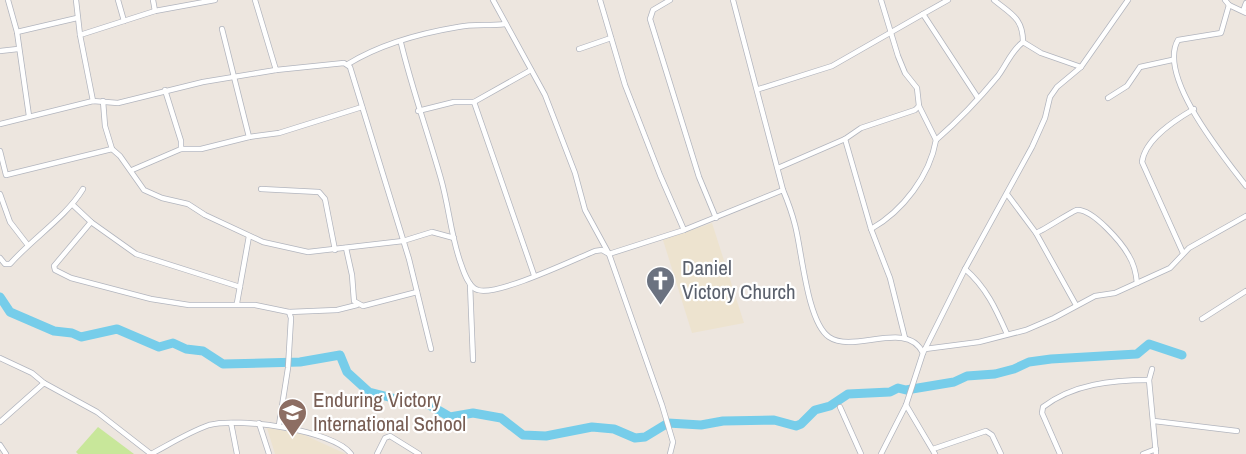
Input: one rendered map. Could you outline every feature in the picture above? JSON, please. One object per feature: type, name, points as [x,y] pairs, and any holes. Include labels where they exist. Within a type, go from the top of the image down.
[{"type":"street","points":[[8,0],[17,32],[29,116]]},
{"type":"street","points":[[76,0],[77,18],[93,101]]},
{"type":"street","points":[[118,0],[124,21]]},
{"type":"street","points":[[153,0],[155,11]]},
{"type":"street","points":[[80,35],[155,11],[214,0]]},
{"type":"street","points":[[255,0],[276,70]]},
{"type":"street","points":[[493,0],[549,106],[585,210],[609,254],[674,447],[670,454]]},
{"type":"street","points":[[600,0],[625,86],[684,230]]},
{"type":"street","points":[[670,0],[652,10],[650,19],[699,177],[716,218]]},
{"type":"street","points":[[734,0],[759,89],[783,190],[796,226],[813,308],[823,330],[830,339],[844,341],[905,338],[924,351]]},
{"type":"street","points":[[881,0],[905,73],[917,88],[919,106],[936,140]]},
{"type":"street","points":[[759,89],[832,66],[948,0]]},
{"type":"street","points":[[994,0],[1020,21],[1023,28],[1023,42]]},
{"type":"street","points":[[881,454],[906,405],[924,351],[965,269],[1008,194],[1045,118],[1050,96],[1081,67],[1128,0]]},
{"type":"street","points":[[1225,0],[1229,5],[1244,12],[1246,3]]},
{"type":"street","points":[[1229,5],[1221,33],[1178,40],[1173,50],[1172,60],[1180,79],[1180,87],[1203,129],[1246,186]]},
{"type":"street","points":[[923,14],[978,98]]},
{"type":"street","points":[[17,32],[77,18]]},
{"type":"street","points":[[0,124],[93,101],[118,103],[217,79],[235,79],[276,70],[348,64],[361,56],[460,26],[505,24]]},
{"type":"street","points":[[222,29],[249,137]]},
{"type":"street","points":[[579,49],[611,38]]},
{"type":"street","points":[[1023,42],[1041,53],[1081,67]]},
{"type":"street","points":[[871,229],[886,221],[911,193],[925,172],[936,140],[962,113],[974,107],[978,98],[999,74],[1015,48],[1023,42]]},
{"type":"street","points":[[401,43],[418,111],[441,178],[454,238],[470,284],[473,360]]},
{"type":"street","points":[[0,51],[18,49]]},
{"type":"street","points":[[1108,98],[1127,86],[1140,67],[1172,60]]},
{"type":"street","points":[[348,64],[403,241],[431,349]]},
{"type":"street","points":[[418,111],[454,102],[474,102],[531,70]]},
{"type":"street","points":[[165,90],[182,141],[181,149]]},
{"type":"street","points":[[103,101],[105,126],[112,149],[150,194],[188,204],[205,215],[249,236],[295,250],[335,250],[403,241],[432,232],[454,238]]},
{"type":"street","points":[[474,102],[534,275]]},
{"type":"street","points":[[132,171],[181,149],[201,149],[249,137],[279,133],[362,106]]},
{"type":"street","points":[[778,168],[845,140],[861,128],[915,110],[919,106]]},
{"type":"street","points":[[1183,253],[1142,162],[1143,154],[1161,133],[1194,110]]},
{"type":"street","points":[[845,140],[871,229],[890,278],[905,338]]},
{"type":"street","points":[[0,177],[112,149]]},
{"type":"street","points":[[0,151],[6,176]]},
{"type":"street","points":[[0,258],[5,264],[10,264],[27,244],[73,205],[83,189]]},
{"type":"street","points":[[261,189],[307,189],[319,192],[325,200],[335,250]]},
{"type":"street","points":[[470,284],[477,290],[490,291],[595,251],[609,254],[684,230],[783,190]]},
{"type":"street","points":[[0,194],[10,222],[27,244]]},
{"type":"street","points":[[1008,194],[1036,233],[1076,306]]},
{"type":"street","points":[[73,205],[91,222],[136,254],[240,286]]},
{"type":"street","points":[[1036,233],[1055,225],[1071,212],[1085,212],[1098,220],[1129,254],[1137,283]]},
{"type":"street","points":[[924,351],[979,342],[1026,330],[1076,306],[1170,268],[1183,253],[1246,216]]},
{"type":"street","points":[[91,222],[54,266],[56,270],[71,278],[151,299],[189,305],[237,303],[289,312],[337,310],[357,304],[363,306],[417,292]]},
{"type":"street","points":[[237,303],[249,236]]},
{"type":"street","points":[[346,248],[352,275],[354,301],[357,304]]},
{"type":"street","points":[[965,269],[978,280],[990,297],[1007,334]]},
{"type":"street","points":[[1202,319],[1246,291]]},
{"type":"street","points":[[279,425],[288,368],[291,318],[289,312]]},
{"type":"street","points":[[0,358],[32,373],[44,383],[97,412],[151,454],[210,425],[259,423],[279,425],[323,438],[347,449],[351,454]]},
{"type":"street","points":[[1143,454],[1156,451],[1149,380],[1152,369]]},
{"type":"street","points":[[1060,454],[1042,413],[1043,407],[1067,391],[1125,380],[1149,380]]},
{"type":"street","points":[[0,422],[44,383]]},
{"type":"street","points":[[906,405],[934,452],[986,431],[992,435],[1001,454]]},
{"type":"street","points":[[840,407],[861,454]]},
{"type":"street","points":[[1154,421],[1237,431]]},
{"type":"street","points":[[231,423],[237,454]]},
{"type":"street","points":[[259,423],[269,454]]},
{"type":"street","points":[[377,454],[385,438],[390,436],[419,454]]},
{"type":"street","points":[[0,444],[6,454]]},
{"type":"shaded area","points":[[712,223],[744,323],[692,333],[663,240]]},
{"type":"shaded area","name":"Enduring Victory International School","points":[[267,428],[300,433],[346,454],[275,454]]},
{"type":"green space","points":[[98,427],[134,454],[78,454],[76,452]]},
{"type":"waterway","points":[[0,297],[10,312],[54,331],[72,333],[81,337],[117,329],[159,347],[173,343],[186,349],[203,351],[223,364],[300,362],[340,355],[347,372],[369,392],[416,404],[426,403],[450,417],[473,413],[501,418],[523,435],[546,436],[592,427],[614,429],[635,438],[645,437],[668,423],[701,425],[723,421],[774,420],[796,426],[815,410],[830,406],[848,394],[890,392],[898,388],[906,390],[954,382],[967,376],[995,374],[1014,369],[1029,362],[1137,354],[1149,344],[1182,355]]},
{"type":"place","name":"Daniel Victory Church","points":[[661,306]]},
{"type":"place","name":"Enduring Victory International School","points":[[292,438]]}]
